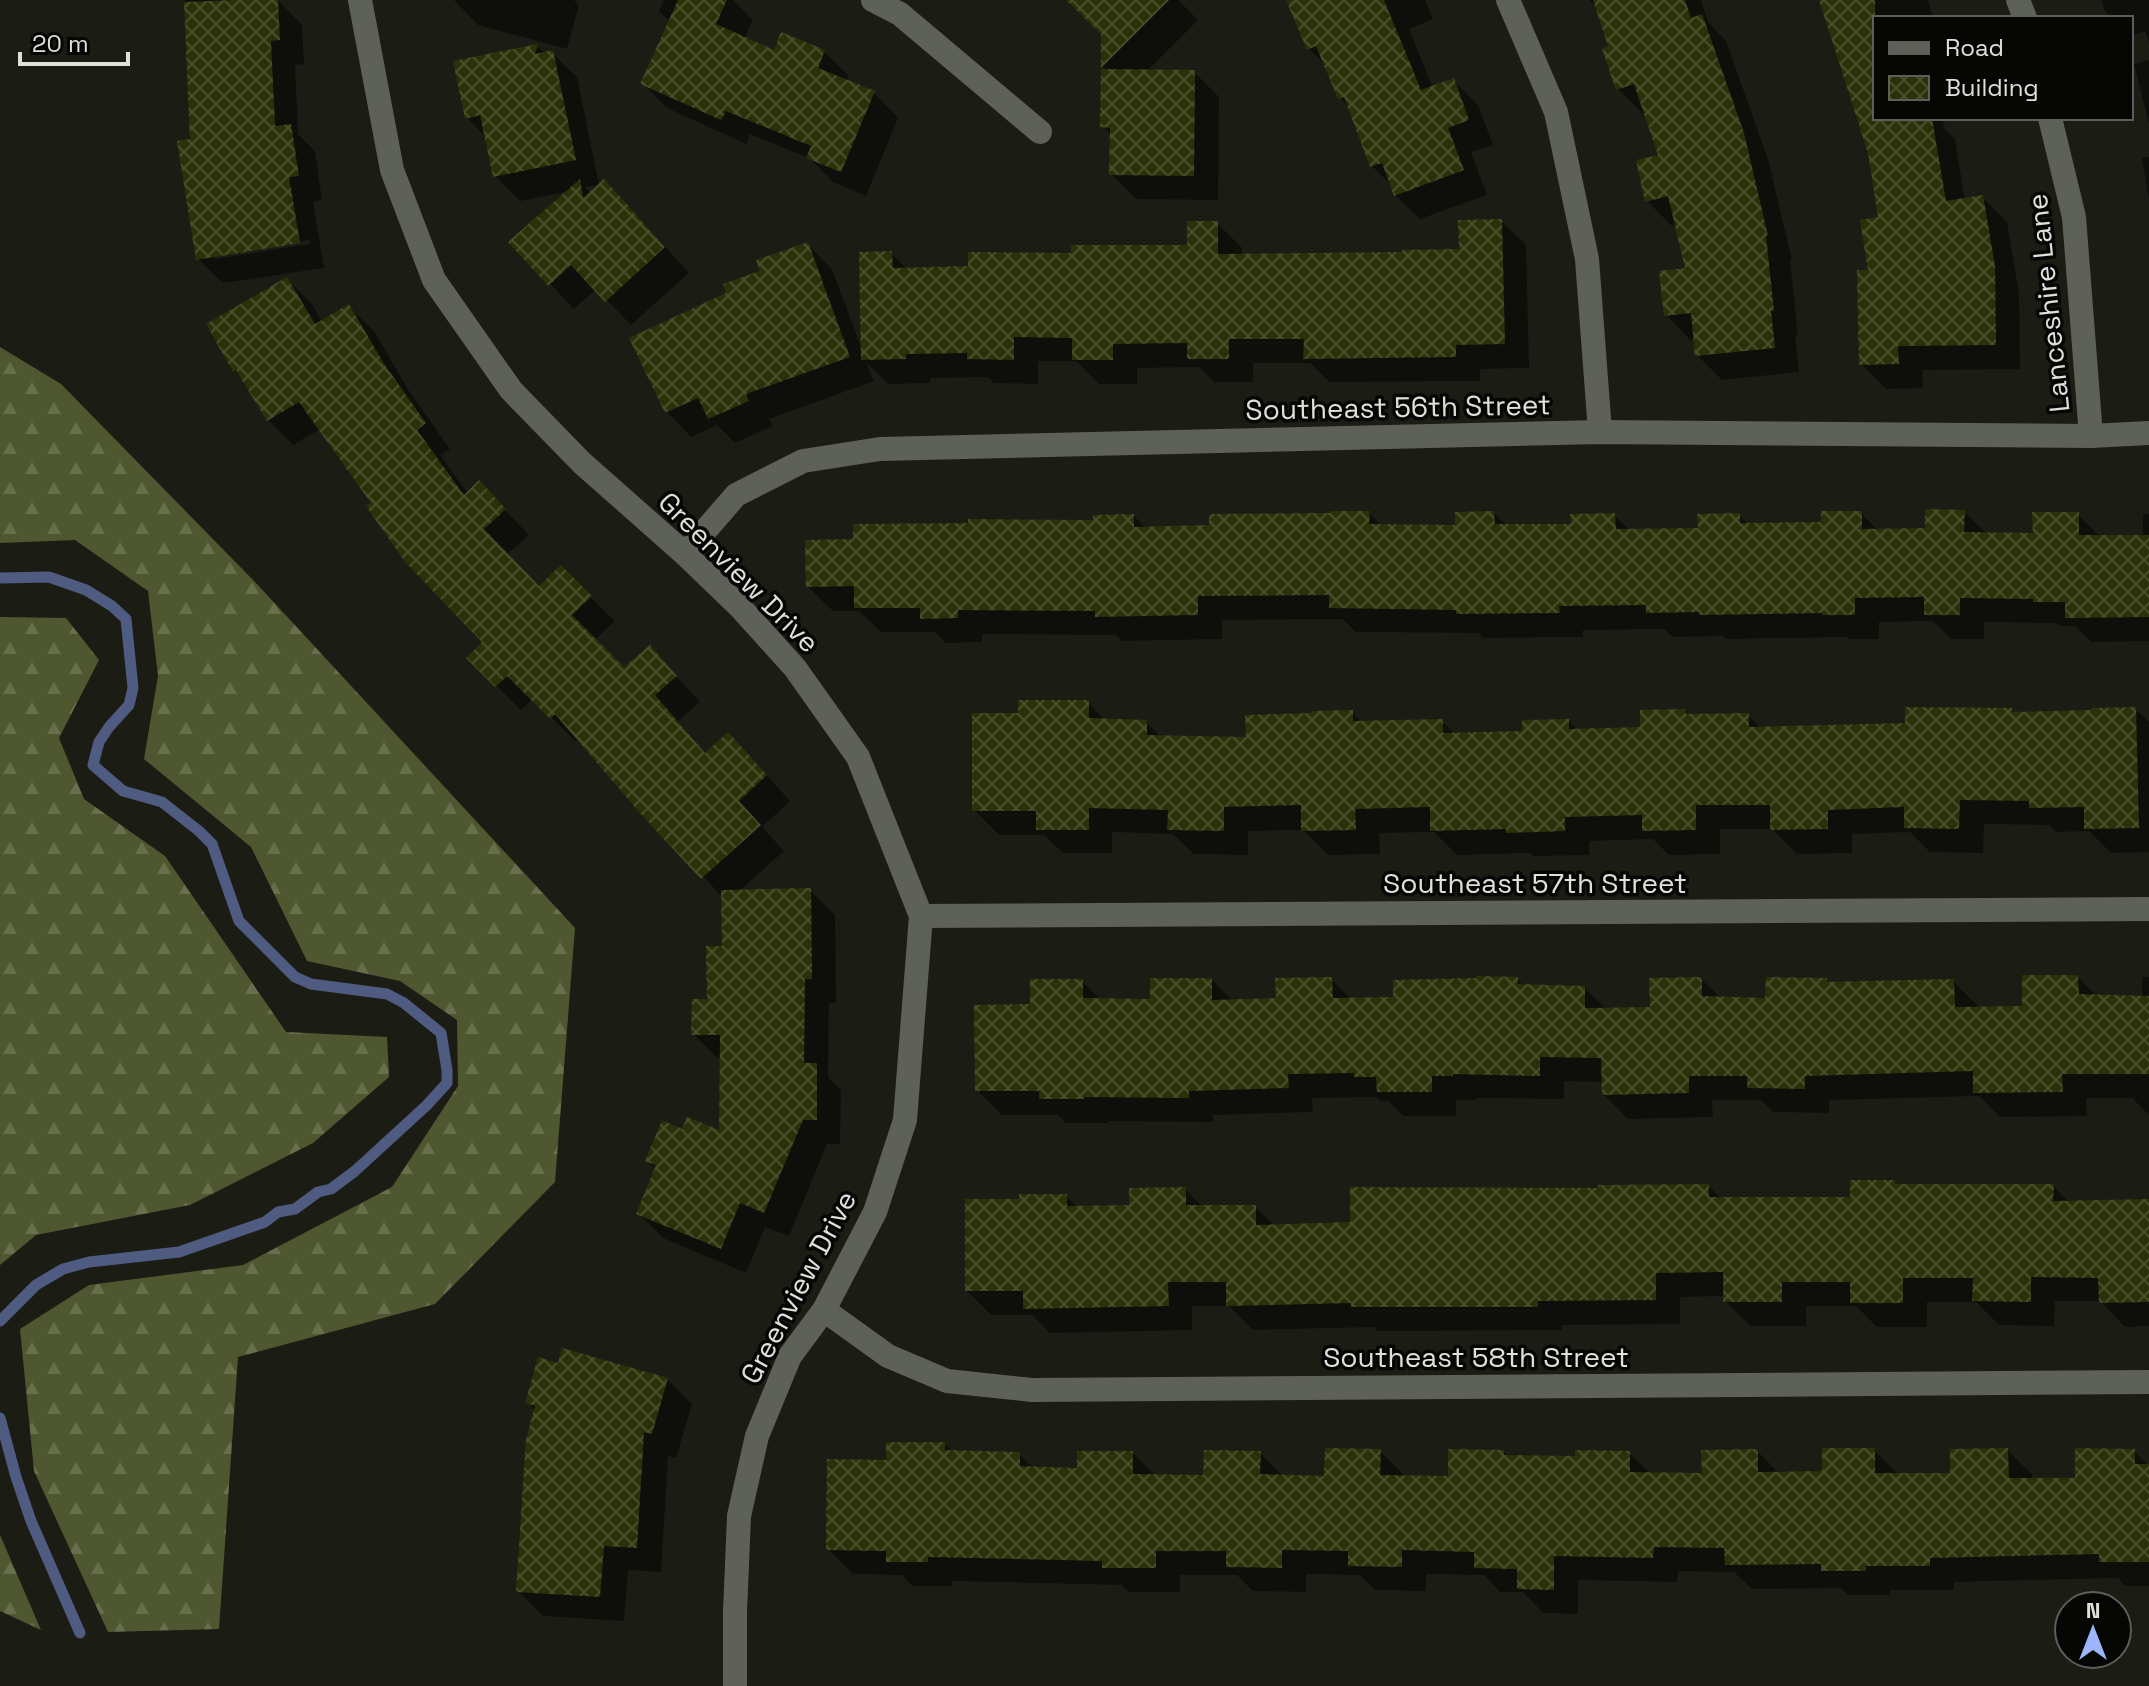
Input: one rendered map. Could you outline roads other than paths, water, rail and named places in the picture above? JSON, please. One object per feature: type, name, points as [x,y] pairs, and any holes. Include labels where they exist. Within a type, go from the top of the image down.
[{"type":"street","name":"Greenview Drive","points":[[360,0],[392,170],[434,280],[511,390],[582,463],[739,606],[795,668],[858,757],[921,916],[905,1120],[875,1212],[824,1310],[790,1356],[757,1436],[739,1516],[735,1686]]},
{"type":"street","points":[[873,0],[900,14],[1040,132]]},
{"type":"street","points":[[1508,0],[1556,112],[1587,259],[1600,432]]},
{"type":"street","name":"Lanceshire Lane","points":[[2050,120],[2074,217],[2091,436]]},
{"type":"street","name":"Southeast 56th Street","points":[[685,554],[736,495],[803,461],[880,449],[1600,432],[2091,436],[2149,433]]},
{"type":"street","name":"Southeast 57th Street","points":[[921,916],[2149,909]]},
{"type":"street","name":"Southeast 58th Street","points":[[824,1310],[888,1356],[947,1381],[1032,1390],[2149,1382]]},
{"type":"waterway","points":[[0,578],[49,577],[86,590],[126,619],[133,688],[129,705],[99,742],[93,765],[123,791],[162,802],[212,844],[239,921],[295,977],[311,984],[387,994],[404,1003],[441,1033],[447,1070],[447,1083],[427,1105],[331,1189],[318,1192],[295,1209],[278,1212],[265,1222],[179,1252],[89,1262],[63,1269],[36,1285],[0,1321]]},
{"type":"waterway","points":[[0,1418],[31,1521],[80,1633]]}]
